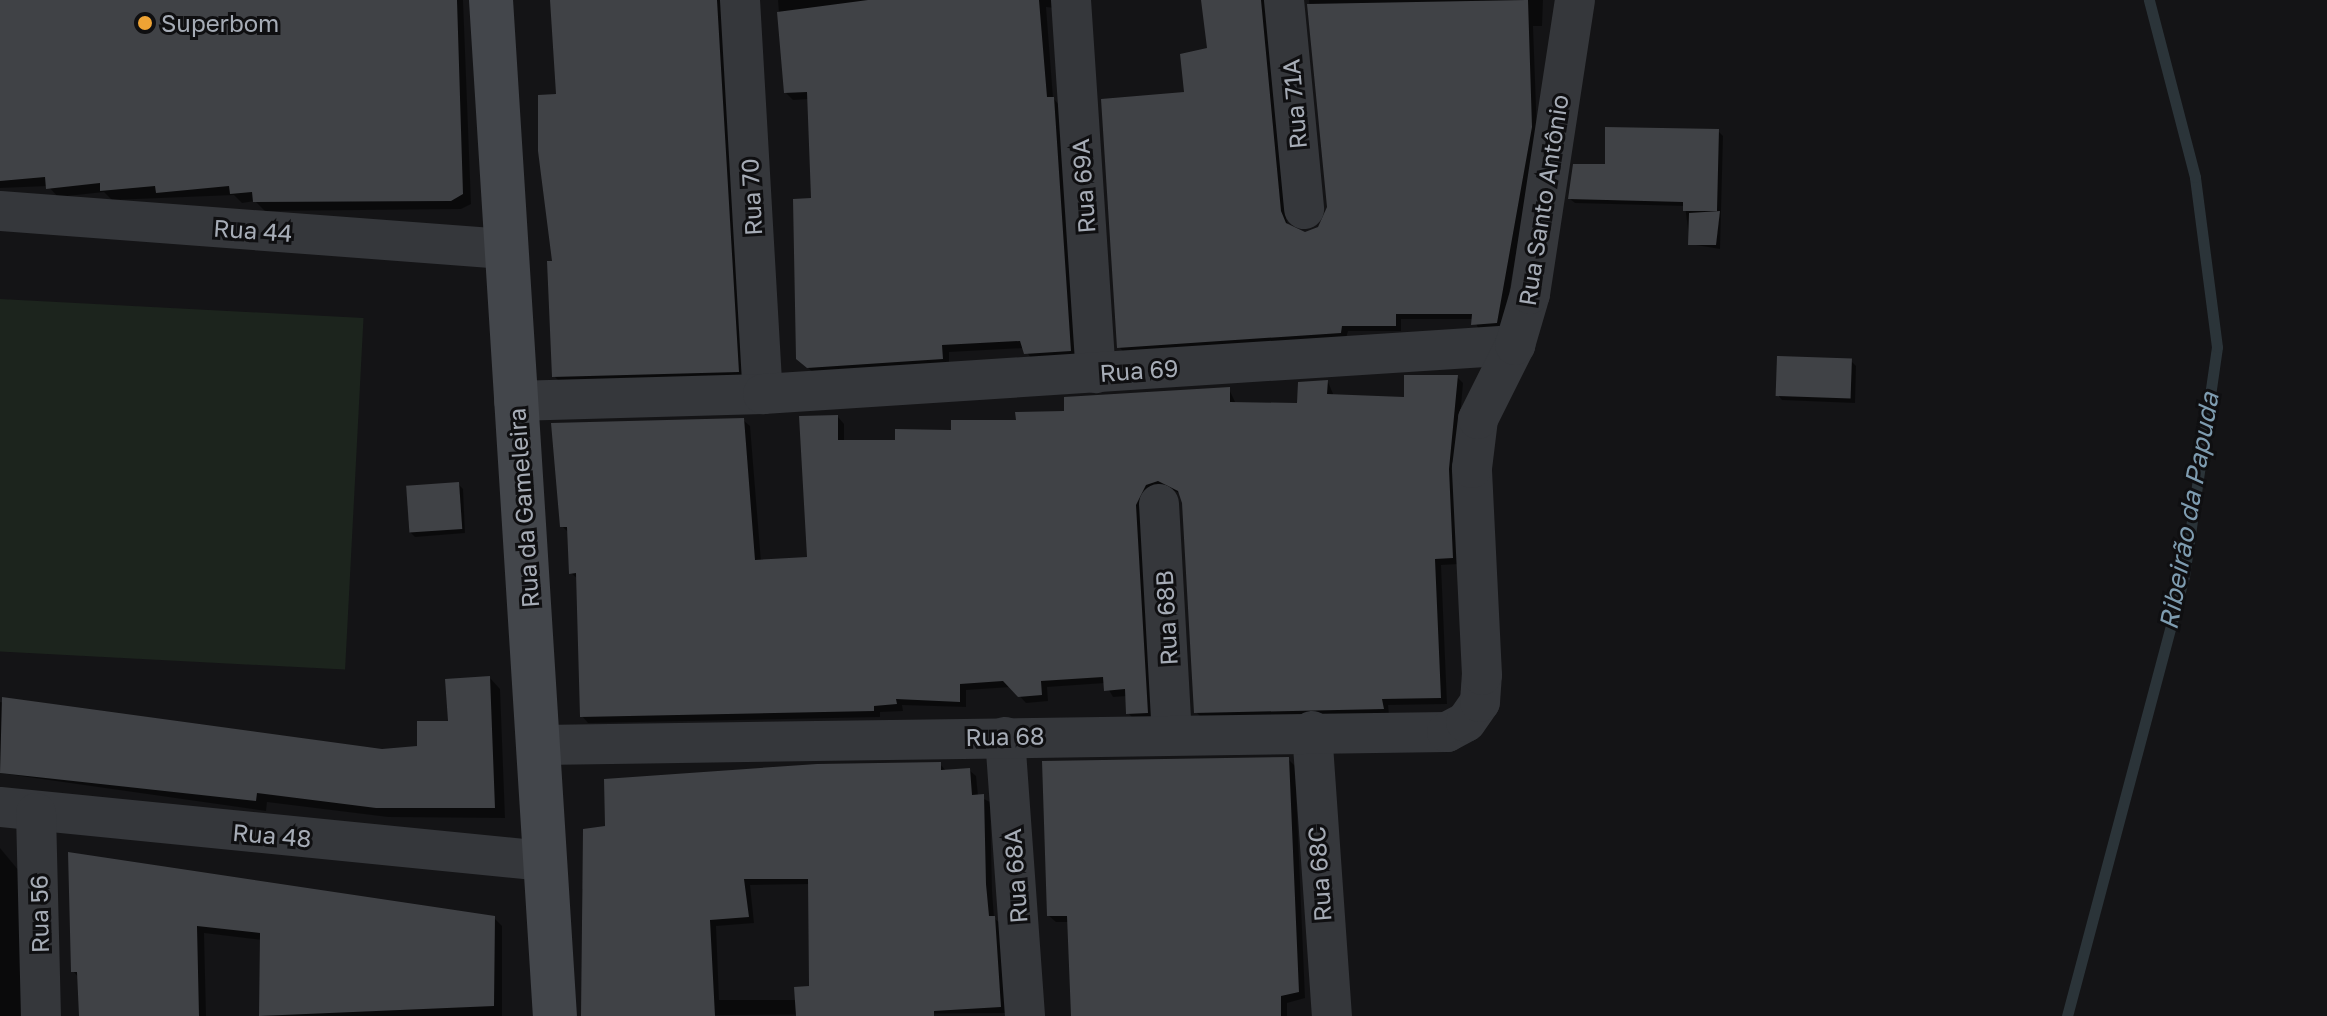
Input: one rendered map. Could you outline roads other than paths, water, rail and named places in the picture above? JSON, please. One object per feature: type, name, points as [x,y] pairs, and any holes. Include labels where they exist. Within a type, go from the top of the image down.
[{"type":"street","name":"Rua da Gameleira","points":[[491,0],[514,401],[541,745],[555,1016]]},
{"type":"street","name":"Rua 70","points":[[740,0],[763,394]]},
{"type":"street","name":"Rua 69A","points":[[1071,0],[1096,373]]},
{"type":"street","name":"Rua 71A","points":[[1284,0],[1304,209]]},
{"type":"street","name":"Rua Santo Antônio","points":[[1466,722],[1480,702],[1482,675],[1472,468],[1477,431],[1488,394],[1515,345],[1541,238],[1575,0]]},
{"type":"street","name":"Rua 44","points":[[0,211],[505,249]]},
{"type":"street","name":"Rua 69","points":[[514,401],[763,394],[1515,345]]},
{"type":"street","name":"Rua 68B","points":[[1159,504],[1172,733]]},
{"type":"street","name":"Rua 68","points":[[541,745],[1172,733],[1447,732],[1466,722]]},
{"type":"street","name":"Rua 68C","points":[[1312,731],[1332,1016]]},
{"type":"street","name":"Rua 68A","points":[[1005,737],[1025,1016]]},
{"type":"street","name":"Rua 48","points":[[18,810],[545,861]]},
{"type":"street","name":"Rua 56","points":[[18,810],[41,1016]]},
{"type":"waterway","name":"Ribeirão da Papuda","points":[[2067,1016],[2184,576],[2217,347],[2195,177],[2149,0]]},
{"type":"place","name":"Superbom","points":[[145,23]]}]
